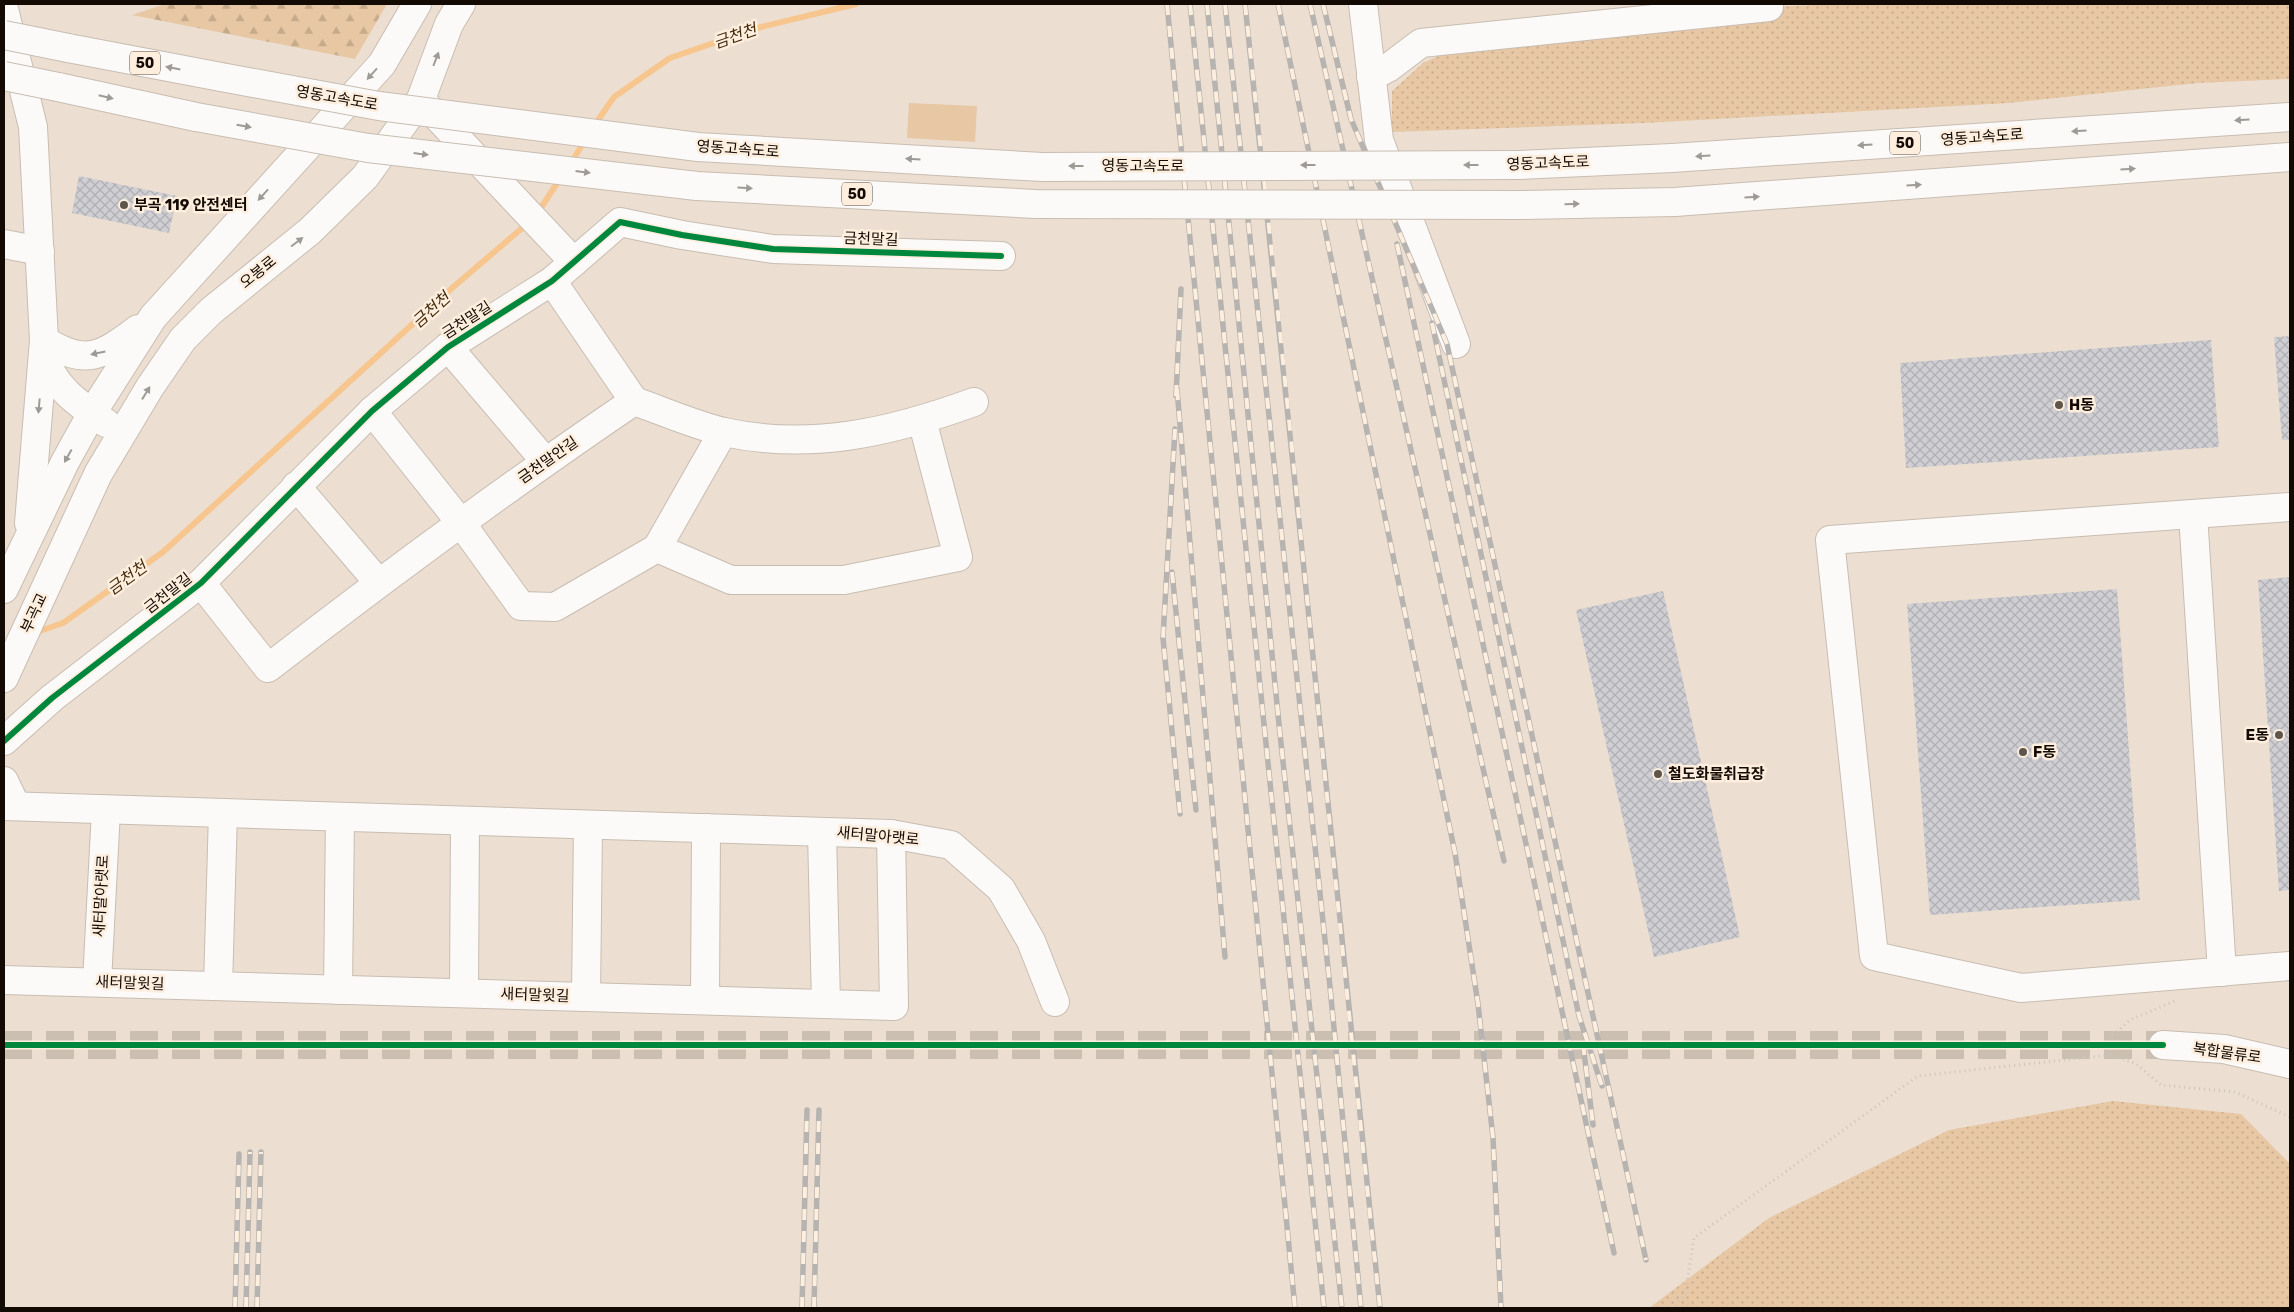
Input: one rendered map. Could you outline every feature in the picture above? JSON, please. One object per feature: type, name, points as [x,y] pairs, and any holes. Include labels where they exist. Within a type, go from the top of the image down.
[{"type":"main road","points":[[4,589],[65,462],[92,413],[153,317],[382,64],[417,4]]},
{"type":"main road","name":"오봉로","points":[[63,548],[98,474],[150,387],[183,339],[211,311],[310,231],[365,177],[421,99],[449,24],[461,4]]},
{"type":"main road","points":[[1363,4],[1379,140],[1456,344]]},
{"type":"main road","points":[[1371,78],[1388,68],[1421,43],[1678,10],[1769,7],[1766,4]]},
{"type":"main road","points":[[4,9],[33,128],[44,340],[27,539]]},
{"type":"main road","name":"영동고속도로","points":[[4,35],[379,106],[698,147],[1042,166],[1520,164],[1672,158],[2290,117]]},
{"type":"main road","name":"50","points":[[4,76],[196,117],[368,148],[697,186],[1035,204],[1523,206],[1675,202],[2290,157]]},
{"type":"main road","points":[[421,99],[574,262]]},
{"type":"main road","name":"금천말길","points":[[4,741],[52,698],[201,583],[372,411],[448,347],[552,281],[620,222],[682,235],[773,248],[1001,256]]},
{"type":"main road","points":[[4,244],[40,251]]},
{"type":"main road","points":[[552,281],[634,401],[723,432],[777,440],[821,439],[872,433],[922,420],[974,402]]},
{"type":"main road","points":[[44,340],[63,352],[86,356],[109,351],[153,317]]},
{"type":"main road","points":[[44,340],[49,367],[60,384],[78,402],[121,435]]},
{"type":"main road","points":[[448,347],[546,461]]},
{"type":"main road","name":"금천말안길","points":[[201,583],[268,668],[378,582],[546,461],[634,401]]},
{"type":"main road","points":[[372,411],[461,523],[521,606],[555,607],[657,548],[723,432]]},
{"type":"main road","points":[[657,548],[731,580],[844,580],[958,557],[922,420]]},
{"type":"main road","points":[[296,486],[378,582]]},
{"type":"main road","points":[[2290,507],[1830,540],[1874,956],[2021,988],[2290,966]]},
{"type":"main road","points":[[2193,514],[2222,972]]},
{"type":"main road","name":"부곡교","points":[[4,678],[63,548]]},
{"type":"main road","points":[[4,781],[10,806]]},
{"type":"main road","name":"새터말아랫로","points":[[10,806],[891,834],[951,845],[1002,889],[1031,941],[1055,1002]]},
{"type":"main road","name":"새터말아랫로","points":[[96,982],[106,810]]},
{"type":"main road","points":[[218,986],[223,813]]},
{"type":"main road","points":[[338,990],[340,817]]},
{"type":"main road","points":[[464,993],[465,821]]},
{"type":"main road","points":[[586,997],[588,825]]},
{"type":"main road","points":[[705,1000],[706,828]]},
{"type":"main road","name":"새터말아랫로","points":[[822,832],[826,1004]]},
{"type":"main road","name":"새터말윗길","points":[[4,980],[894,1006],[891,834]]},
{"type":"main road","name":"복합물류로","points":[[2163,1045],[2224,1049],[2290,1064]]},
{"type":"path","points":[[2110,1055],[2113,1035],[2130,1020],[2181,998]]},
{"type":"path","points":[[1671,1308],[1685,1295],[1694,1238],[1918,1076],[2110,1055],[2135,1063],[2161,1085],[2236,1092],[2290,1117]]},
{"type":"green space","points":[[165,4],[387,4],[355,59],[132,15]]},
{"type":"green space","points":[[1840,4],[2290,4],[2290,79],[2198,83],[2009,103],[1644,123],[1392,132],[1392,91],[1423,63],[1456,48],[1769,7]]},
{"type":"green space","points":[[909,103],[977,106],[975,142],[907,138]]},
{"type":"green space","points":[[2113,1101],[2241,1114],[2290,1164],[2290,1308],[1649,1308],[1769,1218],[1949,1130]]},
{"type":"building","name":"부곡 119 안전센터","points":[[79,176],[177,196],[169,233],[72,213]]},
{"type":"building","points":[[2290,336],[2290,440],[2282,440],[2274,337]]},
{"type":"building","name":"H동","points":[[2211,340],[2219,447],[1906,468],[1900,363]]},
{"type":"building","name":"E동","points":[[2290,577],[2290,890],[2279,891],[2258,580]]},
{"type":"building","name":"F동","points":[[2117,589],[2140,900],[1930,915],[1907,604]]},
{"type":"building","name":"철도화물취급장","points":[[1663,591],[1740,937],[1654,957],[1576,610]]},
{"type":"waterway","name":"금천천","points":[[594,126],[614,97],[670,58],[757,28],[856,4]]},
{"type":"waterway","name":"금천천","points":[[570,164],[586,139]]},
{"type":"waterway","name":"금천천","points":[[537,214],[561,177]]},
{"type":"waterway","name":"금천천","points":[[34,633],[63,623],[163,552],[451,289],[528,223]]},
{"type":"tunnel","points":[[4,1045],[2163,1045]]},
{"type":"railway","points":[[1167,4],[1295,1308]]},
{"type":"railway","points":[[1190,4],[1324,1308]]},
{"type":"railway","points":[[1207,4],[1280,734],[1342,1308]]},
{"type":"railway","points":[[1225,4],[1330,987],[1361,1308]]},
{"type":"railway","points":[[1245,4],[1380,1308]]},
{"type":"railway","points":[[1278,4],[1455,853],[1478,1004],[1493,1138],[1501,1308]]},
{"type":"railway","points":[[1310,4],[1504,861]]},
{"type":"railway","points":[[1323,4],[1351,119],[1447,344],[1646,1260]]},
{"type":"railway","points":[[1397,244],[1614,1253]]},
{"type":"railway","points":[[1176,396],[1181,289]]},
{"type":"railway","points":[[1432,323],[1579,1016],[1602,1086]]},
{"type":"railway","points":[[1177,389],[1225,957]]},
{"type":"railway","points":[[1175,429],[1163,638],[1180,814]]},
{"type":"railway","points":[[1172,572],[1196,810]]},
{"type":"railway","points":[[1583,1044],[1593,1125]]},
{"type":"railway","points":[[802,1308],[807,1110]]},
{"type":"railway","points":[[814,1308],[819,1110]]},
{"type":"railway","points":[[246,1308],[250,1152]]},
{"type":"railway","points":[[257,1308],[261,1152]]},
{"type":"railway","points":[[235,1308],[239,1154]]},
{"type":"cycle path","points":[[4,741],[52,698],[201,583],[372,411],[448,347],[552,281],[620,222],[682,235],[773,249],[1001,256]]},
{"type":"cycle path","points":[[4,1045],[2163,1045]]},
{"type":"place","name":"부곡 119 안전센터","points":[[124,205]]},
{"type":"place","name":"H동","points":[[2059,405]]},
{"type":"place","name":"E동","points":[[2279,735]]},
{"type":"place","name":"F동","points":[[2023,752]]},
{"type":"place","name":"철도화물취급장","points":[[1658,774]]}]
